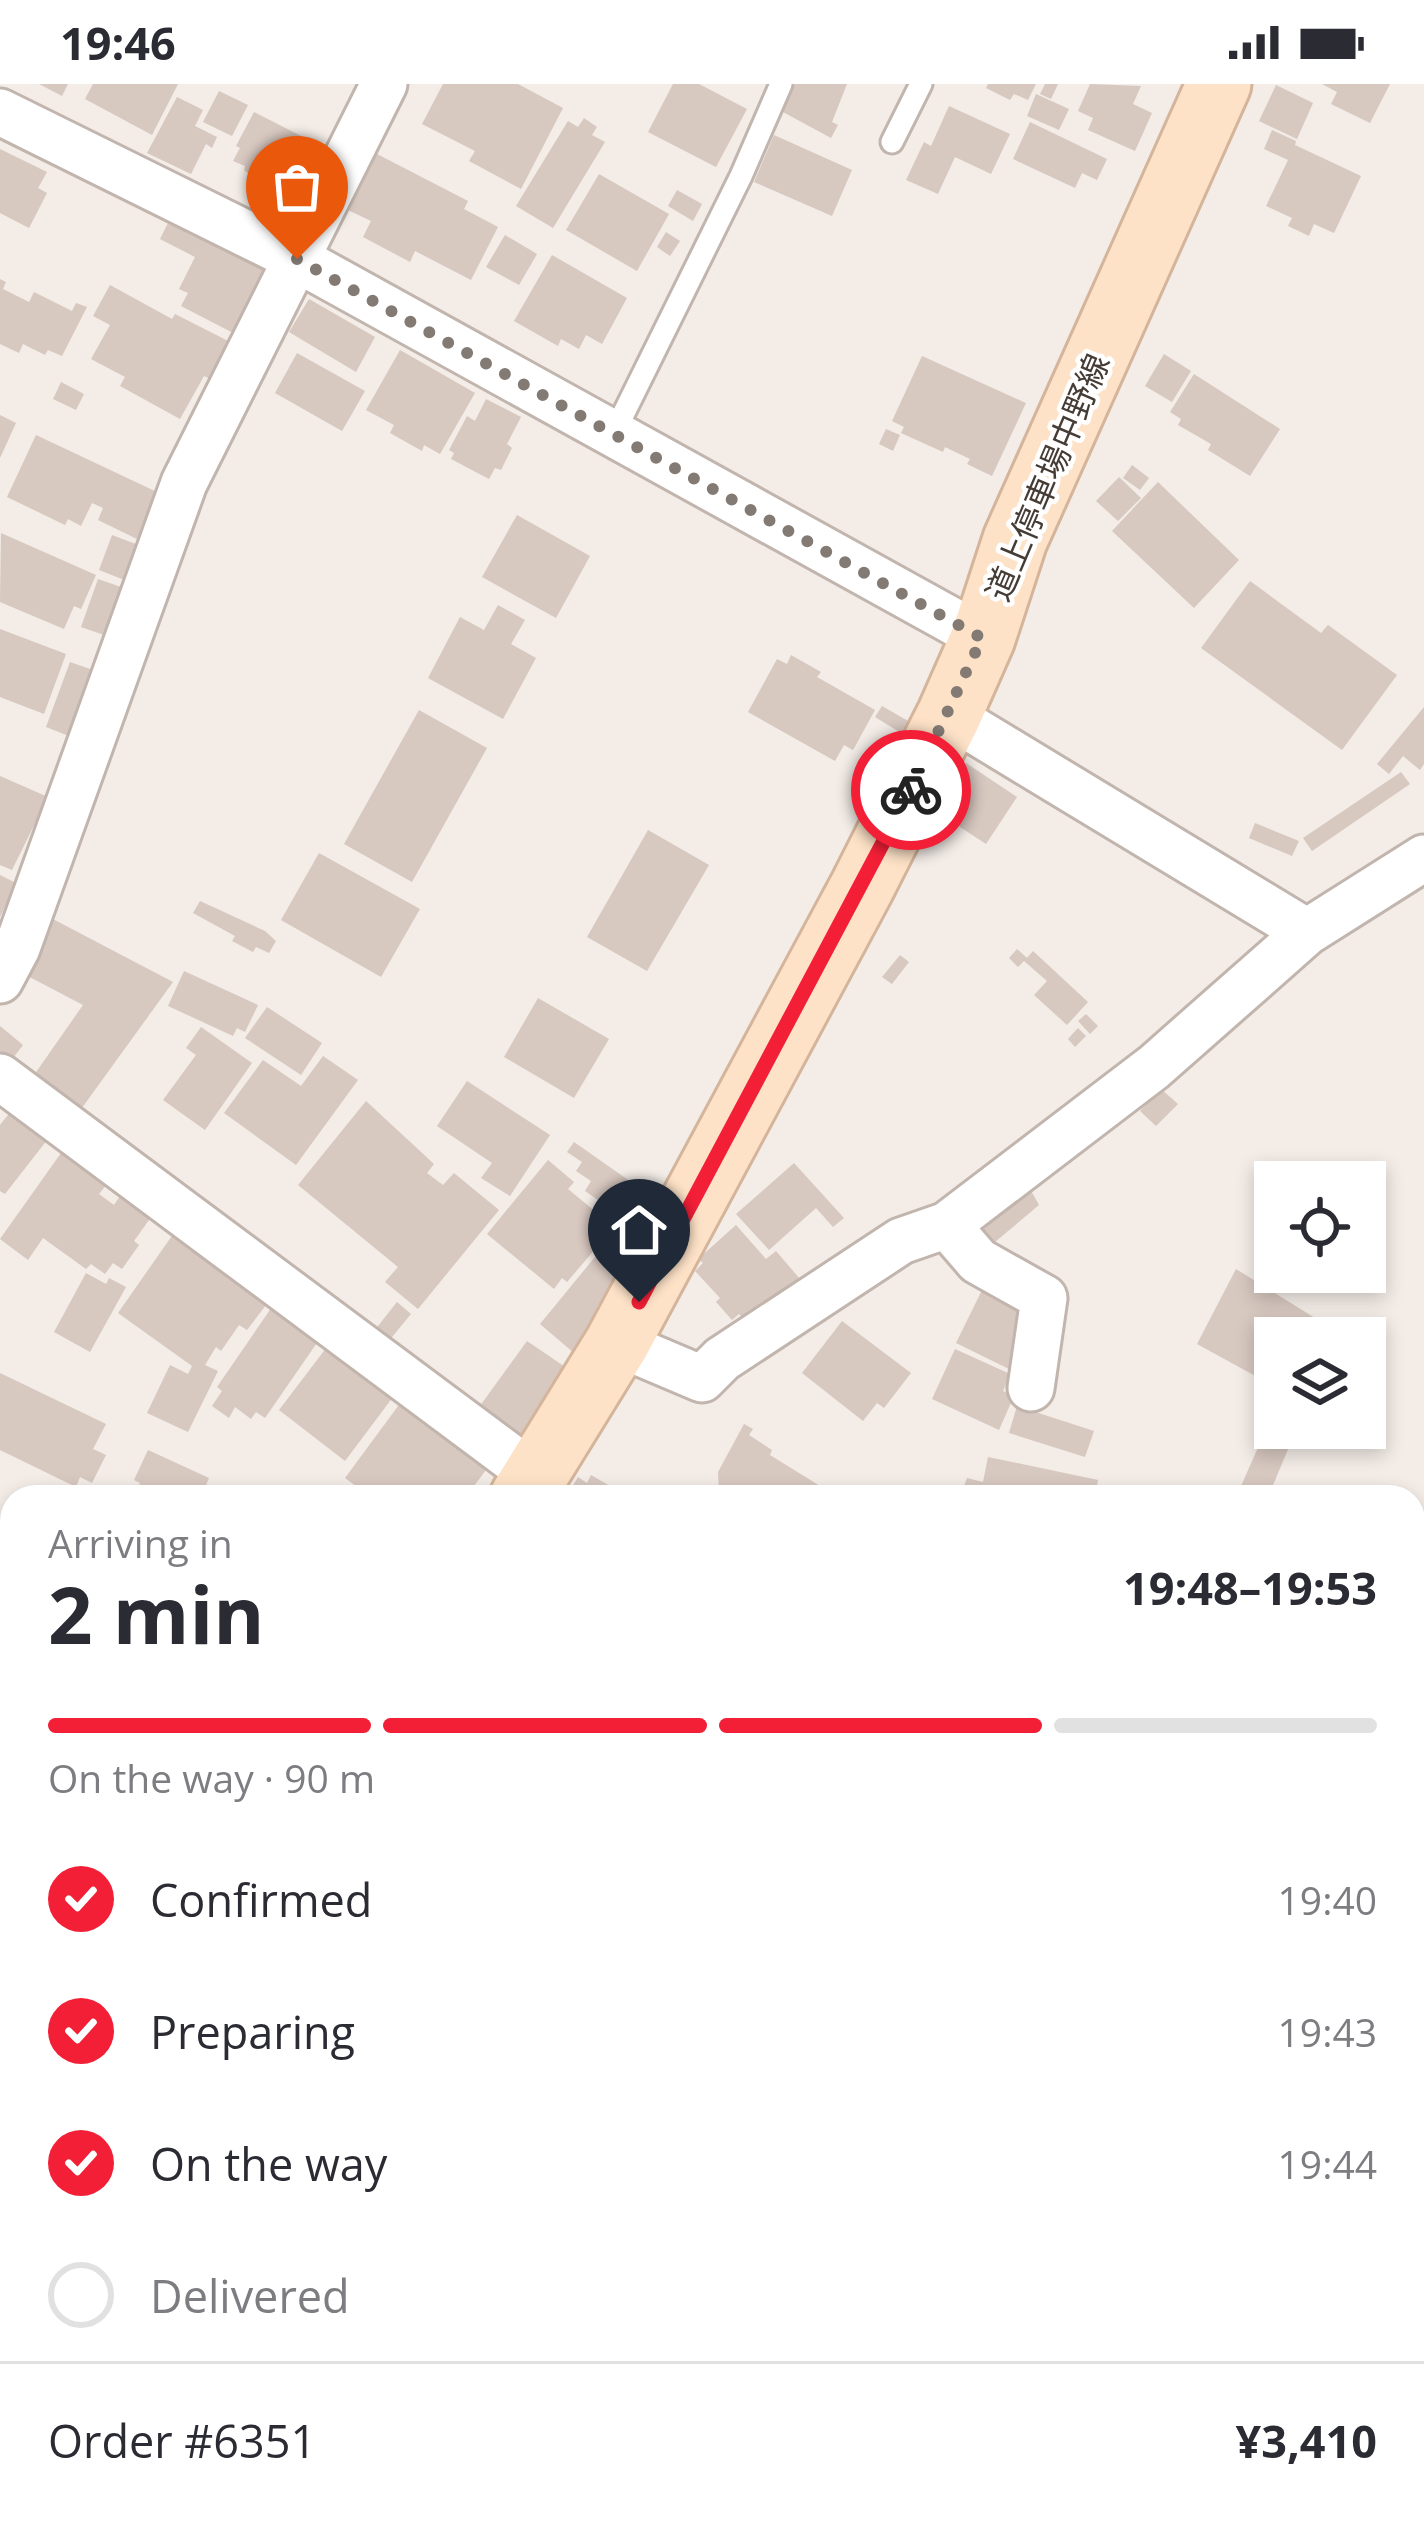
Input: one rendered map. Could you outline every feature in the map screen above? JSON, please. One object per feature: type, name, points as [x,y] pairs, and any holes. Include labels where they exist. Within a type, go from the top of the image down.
[{"type":"main road","name":"道上停車場中野線","points":[[529,1485],[616,1343],[862,887],[949,715],[982,638],[1015,540],[1218,84]]},
{"type":"street","points":[[0,980],[17,948],[184,483],[384,84]]},
{"type":"street","points":[[0,112],[297,259],[982,638]]},
{"type":"street","points":[[949,715],[1307,932]]},
{"type":"street","points":[[616,1343],[702,1379],[722,1359],[901,1241],[947,1226],[1154,1067],[1307,932],[1424,858]]},
{"type":"street","points":[[0,1077],[527,1485]]},
{"type":"street","points":[[947,1226],[978,1261],[1044,1298],[1031,1388]]},
{"type":"lane","points":[[613,435],[782,84]]},
{"type":"lane","points":[[892,142],[921,84]]},
{"type":"building","points":[[39,84],[68,84],[62,96]]},
{"type":"building","points":[[93,84],[178,84],[152,135],[85,99]]},
{"type":"building","points":[[443,84],[518,84],[563,108],[521,189],[469,161],[475,151],[422,124]]},
{"type":"building","points":[[673,84],[699,84],[747,109],[716,167],[648,132]]},
{"type":"building","points":[[795,84],[847,84],[831,138],[783,112]]},
{"type":"building","points":[[988,84],[1036,84],[1028,100],[1014,94],[1010,100],[986,88]]},
{"type":"building","points":[[1045,84],[1058,84],[1051,99],[1040,94]]},
{"type":"building","points":[[1090,84],[1141,86],[1133,104],[1152,113],[1135,151],[1088,130],[1093,118],[1078,111]]},
{"type":"building","points":[[1322,84],[1390,84],[1370,123],[1331,104],[1337,92]]},
{"type":"building","points":[[1276,85],[1313,103],[1297,139],[1259,121]]},
{"type":"building","points":[[219,91],[248,105],[232,136],[203,122]]},
{"type":"building","points":[[1036,94],[1069,109],[1059,130],[1027,116]]},
{"type":"building","points":[[177,97],[203,110],[195,126],[217,137],[212,148],[206,144],[191,174],[147,153]]},
{"type":"building","points":[[949,106],[1010,134],[991,174],[955,157],[938,194],[906,180],[924,142],[931,146]]},
{"type":"building","points":[[254,112],[315,143],[297,177],[314,185],[300,212],[278,201],[282,193],[233,161]]},
{"type":"building","points":[[584,118],[597,127],[592,135],[605,142],[553,228],[516,206],[568,121],[578,127]]},
{"type":"building","points":[[1030,122],[1107,159],[1097,180],[1082,173],[1075,188],[1013,159]]},
{"type":"building","points":[[1272,130],[1361,176],[1334,233],[1314,224],[1309,236],[1288,226],[1292,218],[1266,206],[1288,160],[1264,149]]},
{"type":"building","points":[[774,135],[852,170],[832,216],[754,182]]},
{"type":"building","points":[[0,149],[47,172],[38,188],[47,193],[29,228],[0,213]]},
{"type":"building","points":[[377,154],[468,201],[464,209],[498,227],[471,280],[415,251],[410,262],[363,237],[371,221],[348,210]]},
{"type":"building","points":[[599,174],[669,214],[637,271],[566,230]]},
{"type":"building","points":[[677,190],[702,204],[693,221],[668,206]]},
{"type":"building","points":[[168,223],[271,273],[239,336],[181,306],[188,293],[179,289],[195,257],[160,239]]},
{"type":"building","points":[[666,232],[680,241],[670,256],[657,247]]},
{"type":"building","points":[[505,235],[537,254],[519,285],[486,267]]},
{"type":"building","points":[[552,255],[627,298],[602,344],[586,335],[579,349],[561,339],[558,346],[514,321]]},
{"type":"building","points":[[0,279],[6,282],[3,289],[29,302],[34,292],[72,311],[76,303],[87,307],[62,356],[48,350],[45,355],[23,344],[19,353],[0,344]]},
{"type":"building","points":[[110,285],[172,319],[175,314],[236,345],[215,381],[204,376],[180,419],[120,386],[125,377],[91,359],[110,325],[93,316]]},
{"type":"building","points":[[309,299],[375,337],[356,372],[289,332]]},
{"type":"building","points":[[400,350],[475,393],[440,454],[424,445],[422,451],[390,433],[394,425],[366,410]]},
{"type":"building","points":[[297,353],[365,391],[342,431],[275,393]]},
{"type":"building","points":[[1164,354],[1191,371],[1172,402],[1145,386]]},
{"type":"building","points":[[922,356],[1026,403],[992,476],[945,447],[943,452],[901,433],[904,427],[892,421]]},
{"type":"building","points":[[1194,374],[1280,429],[1250,476],[1208,450],[1211,444],[1178,425],[1181,419],[1170,412]]},
{"type":"building","points":[[61,382],[84,394],[76,410],[53,399]]},
{"type":"building","points":[[486,399],[521,417],[501,470],[495,468],[489,479],[451,459],[454,453],[449,450],[467,416],[475,421]]},
{"type":"building","points":[[0,415],[16,423],[0,458]]},
{"type":"building","points":[[886,429],[900,435],[893,451],[879,444]]},
{"type":"building","points":[[36,435],[159,493],[137,539],[98,520],[103,508],[92,503],[81,526],[68,519],[65,525],[7,497]]},
{"type":"building","points":[[1132,465],[1149,478],[1140,490],[1123,478]]},
{"type":"building","points":[[1119,477],[1141,498],[1118,521],[1096,501]]},
{"type":"building","points":[[1158,482],[1239,560],[1194,608],[1112,531]]},
{"type":"building","points":[[517,515],[590,556],[556,618],[482,577]]},
{"type":"building","points":[[1,533],[96,575],[81,609],[74,606],[64,629],[0,602]]},
{"type":"building","points":[[112,535],[141,546],[127,581],[99,570]]},
{"type":"building","points":[[98,579],[124,588],[107,636],[81,627]]},
{"type":"building","points":[[1250,581],[1321,633],[1328,625],[1397,675],[1342,750],[1201,648]]},
{"type":"building","points":[[498,605],[525,620],[511,644],[536,658],[503,719],[428,678],[460,617],[484,630]]},
{"type":"building","points":[[0,629],[66,654],[44,714],[0,697]]},
{"type":"building","points":[[791,655],[821,672],[817,677],[875,710],[853,750],[844,745],[835,761],[748,712],[777,659],[787,664]]},
{"type":"building","points":[[70,662],[93,670],[69,736],[46,727]]},
{"type":"building","points":[[882,706],[908,721],[901,733],[875,717]]},
{"type":"building","points":[[1424,707],[1424,764],[1420,770],[1403,756],[1389,774],[1377,764]]},
{"type":"building","points":[[419,710],[487,748],[412,882],[344,844]]},
{"type":"building","points":[[966,763],[1017,797],[986,844],[933,814]]},
{"type":"building","points":[[1401,772],[1410,784],[1312,851],[1303,838]]},
{"type":"building","points":[[0,776],[48,797],[12,870],[0,865]]},
{"type":"building","points":[[1255,823],[1299,841],[1292,856],[1249,838]]},
{"type":"building","points":[[648,830],[709,865],[647,971],[587,937]]},
{"type":"building","points":[[319,853],[420,909],[381,977],[281,920]]},
{"type":"building","points":[[0,875],[16,883],[0,917]]},
{"type":"building","points":[[200,901],[265,931],[276,941],[269,953],[256,947],[253,952],[232,941],[235,936],[193,913]]},
{"type":"building","points":[[49,917],[173,982],[79,1112],[32,1078],[83,1005],[20,972]]},
{"type":"building","points":[[1017,949],[1027,958],[1033,951],[1088,1002],[1067,1025],[1034,995],[1047,981],[1024,961],[1018,967],[1009,958]]},
{"type":"building","points":[[900,955],[909,962],[892,984],[882,977]]},
{"type":"building","points":[[184,971],[258,1005],[245,1032],[237,1028],[233,1036],[168,1006]]},
{"type":"building","points":[[538,998],[609,1039],[574,1098],[504,1057]]},
{"type":"building","points":[[267,1007],[322,1043],[301,1075],[245,1038]]},
{"type":"building","points":[[1086,1014],[1098,1026],[1090,1034],[1078,1021]]},
{"type":"building","points":[[0,1026],[23,1045],[10,1062],[0,1053]]},
{"type":"building","points":[[201,1027],[252,1063],[205,1130],[163,1100],[196,1055],[186,1048]]},
{"type":"building","points":[[1078,1028],[1086,1036],[1075,1047],[1068,1039]]},
{"type":"building","points":[[323,1056],[358,1080],[296,1165],[224,1113],[263,1060],[301,1086]]},
{"type":"building","points":[[467,1081],[550,1135],[510,1196],[481,1178],[492,1163],[437,1126]]},
{"type":"building","points":[[1161,1089],[1178,1104],[1156,1126],[1140,1111]]},
{"type":"building","points":[[366,1101],[434,1164],[427,1173],[443,1185],[454,1173],[499,1210],[418,1309],[385,1282],[398,1267],[298,1185]]},
{"type":"building","points":[[15,1106],[51,1135],[5,1194],[0,1191],[0,1125]]},
{"type":"building","points":[[574,1142],[641,1189],[621,1216],[585,1191],[591,1181],[576,1171],[582,1162],[567,1152]]},
{"type":"building","points":[[66,1146],[111,1179],[99,1194],[114,1205],[124,1190],[154,1213],[122,1269],[113,1263],[105,1274],[91,1264],[86,1269],[43,1238],[28,1260],[0,1239]]},
{"type":"building","points":[[548,1160],[574,1182],[568,1189],[614,1227],[567,1282],[562,1278],[554,1289],[487,1234]]},
{"type":"building","points":[[794,1163],[844,1218],[833,1227],[816,1208],[769,1250],[736,1214]]},
{"type":"building","points":[[1029,1187],[1039,1205],[989,1247],[976,1232]]},
{"type":"building","points":[[736,1225],[766,1259],[776,1251],[800,1279],[749,1325],[739,1314],[732,1320],[716,1302],[720,1298],[695,1271],[703,1263],[698,1259]]},
{"type":"building","points":[[176,1230],[262,1292],[257,1298],[266,1305],[247,1330],[239,1325],[221,1351],[216,1347],[205,1365],[218,1371],[188,1432],[147,1413],[170,1365],[188,1374],[192,1366],[118,1313]]},
{"type":"building","points":[[604,1246],[630,1267],[597,1307],[606,1314],[574,1353],[540,1324]]},
{"type":"building","points":[[1236,1269],[1254,1280],[1254,1293],[1275,1293],[1313,1317],[1254,1317],[1254,1375],[1197,1344]]},
{"type":"building","points":[[86,1273],[106,1284],[109,1278],[126,1287],[90,1352],[54,1332]]},
{"type":"building","points":[[984,1286],[1038,1313],[1011,1370],[956,1343]]},
{"type":"building","points":[[397,1302],[411,1314],[388,1342],[374,1331]]},
{"type":"building","points":[[274,1304],[321,1337],[265,1418],[256,1412],[251,1419],[235,1407],[229,1418],[212,1406],[222,1391],[217,1387]]},
{"type":"building","points":[[842,1321],[911,1373],[884,1408],[877,1403],[863,1421],[802,1373]]},
{"type":"building","points":[[527,1341],[574,1373],[524,1443],[477,1410]]},
{"type":"building","points":[[330,1343],[396,1393],[345,1461],[279,1410]]},
{"type":"building","points":[[955,1349],[1010,1374],[1003,1391],[1014,1396],[999,1430],[932,1399]]},
{"type":"building","points":[[0,1373],[106,1424],[93,1449],[106,1455],[92,1483],[80,1477],[72,1485],[0,1450]]},
{"type":"building","points":[[404,1398],[491,1463],[475,1485],[355,1485],[345,1478]]},
{"type":"building","points":[[1017,1406],[1094,1431],[1085,1457],[1009,1433]]},
{"type":"building","points":[[744,1424],[753,1429],[749,1435],[772,1450],[770,1455],[818,1485],[719,1485],[718,1472]]},
{"type":"building","points":[[1257,1449],[1288,1449],[1273,1485],[1242,1485]]},
{"type":"building","points":[[148,1450],[209,1478],[206,1485],[139,1485],[134,1480]]},
{"type":"building","points":[[988,1457],[1098,1480],[1097,1485],[964,1485],[967,1478],[983,1482]]},
{"type":"building","points":[[591,1475],[608,1485],[573,1485],[578,1477],[587,1483]]},
{"type":"way so far","points":[[297,259],[982,638],[911,790]]},
{"type":"route","points":[[639,1302],[911,790]]}]
